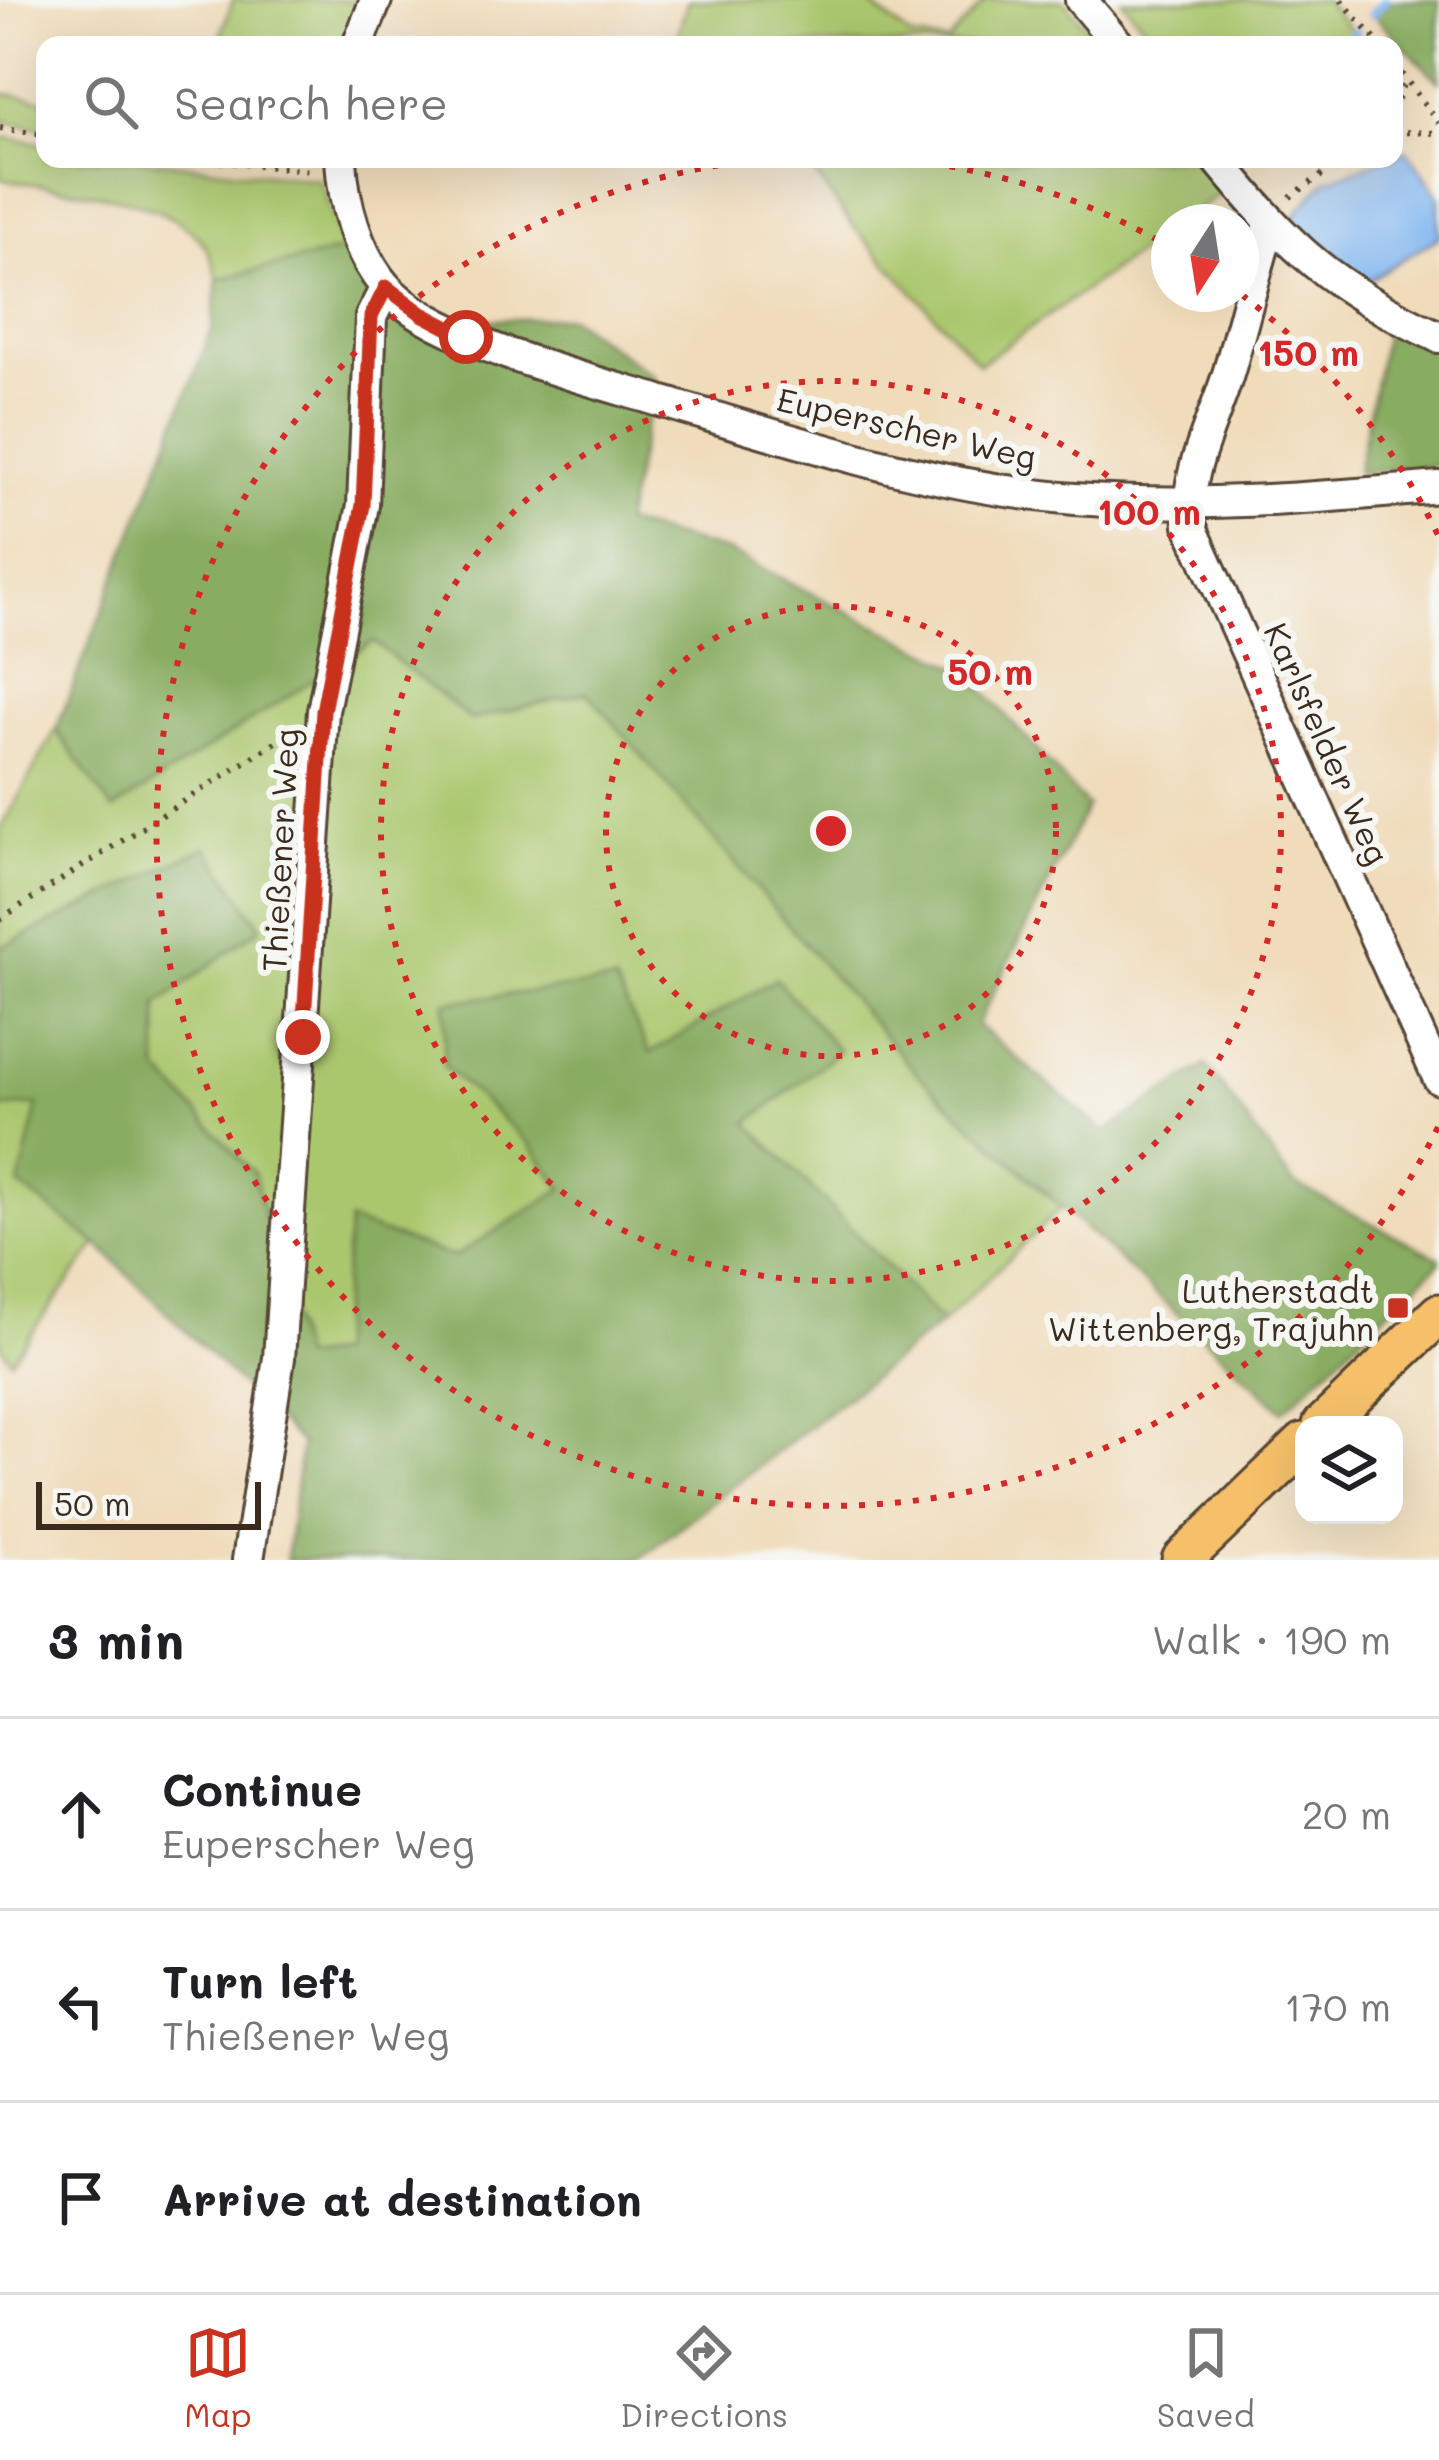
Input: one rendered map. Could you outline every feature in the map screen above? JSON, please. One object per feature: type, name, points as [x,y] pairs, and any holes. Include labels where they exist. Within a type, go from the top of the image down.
[{"type":"main road","points":[[1332,1416],[1439,1314]]},
{"type":"main road","points":[[1192,1557],[1295,1452]]},
{"type":"street","points":[[362,36],[376,0]]},
{"type":"street","points":[[1086,6],[1111,36]]},
{"type":"street","points":[[341,168],[357,238],[386,287]]},
{"type":"street","points":[[1224,168],[1270,224],[1334,282],[1439,337]]},
{"type":"street","points":[[1188,501],[1270,224]]},
{"type":"street","name":"Euperscher Weg","points":[[386,287],[422,314],[466,337],[543,366],[833,452],[1023,493],[1188,501],[1439,487]]},
{"type":"street","name":"Thießener Weg","points":[[248,1560],[279,1358],[323,711],[363,505],[371,317],[386,287]]},
{"type":"street","name":"Karlsfelder Weg","points":[[1188,501],[1190,526],[1439,1079]]},
{"type":"path","points":[[1341,0],[1372,36]]},
{"type":"path","points":[[1403,75],[1439,124]]},
{"type":"path","points":[[1403,84],[1405,78]]},
{"type":"path","points":[[0,128],[36,134]]},
{"type":"path","points":[[1403,132],[1439,133]]},
{"type":"path","points":[[1311,182],[1332,168]]},
{"type":"path","points":[[0,919],[323,711]]},
{"type":"green space","points":[[233,0],[359,0],[346,36],[221,35]]},
{"type":"green space","points":[[688,0],[865,0],[910,36],[678,36]]},
{"type":"green space","points":[[986,0],[1064,0],[1094,36],[953,36]]},
{"type":"green space","points":[[1122,0],[1324,0],[1353,32],[1349,36],[1152,36]]},
{"type":"green space","points":[[1391,0],[1439,0],[1439,82],[1403,45],[1403,36],[1394,36],[1374,15]]},
{"type":"green space","points":[[0,93],[36,99],[36,127],[0,121]]},
{"type":"green space","points":[[0,137],[36,143],[36,168],[214,168],[320,180],[344,250],[218,279],[204,244],[164,214],[110,196],[0,179]]},
{"type":"green space","points":[[811,168],[1207,168],[1225,189],[1205,204],[1151,204],[1151,244],[979,364],[853,226]]},
{"type":"green space","points":[[344,250],[364,286],[399,316],[467,321],[569,317],[656,378],[624,523],[729,552],[966,671],[1087,806],[977,1025],[1105,1132],[1206,1065],[1293,1183],[1439,1258],[1283,1411],[919,1076],[587,692],[471,720],[373,641],[113,810],[56,730],[212,330],[218,279]]},
{"type":"green space","points":[[1386,327],[1439,347],[1439,465],[1357,473]]},
{"type":"green space","points":[[374,640],[471,719],[587,692],[919,1076],[1061,1208],[942,1323],[747,1122],[650,1053],[446,1002],[444,1066],[529,1143],[563,1189],[454,1257],[336,1355],[301,1358],[254,1174],[158,1070],[158,1004],[261,927],[206,847],[0,948],[0,830],[56,730],[113,809]]},
{"type":"green space","points":[[207,847],[261,927],[158,1004],[158,1070],[254,1174],[301,1358],[336,1354],[349,1221],[454,1257],[563,1189],[529,1143],[444,1066],[445,1002],[615,982],[650,1053],[776,979],[839,1051],[748,1123],[942,1323],[638,1560],[286,1560],[301,1444],[97,1244],[19,1185],[38,1105],[0,1108],[0,948]]},
{"type":"green space","points":[[39,1104],[20,1185],[97,1244],[11,1360],[0,1345],[0,1108]]},
{"type":"water","points":[[1407,150],[1439,196],[1439,237],[1366,282],[1287,224],[1325,181],[1360,168],[1403,168]]},
{"type":"waterway","points":[[1372,14],[1385,0]]},
{"type":"waterway","points":[[1351,36],[1356,32]]},
{"type":"place","name":"Lutherstadt Wittenberg, Trajuhn","points":[[1398,1308]]},
{"type":"route","points":[[303,1037],[323,711],[363,505],[371,317],[386,287],[422,314],[466,337]]}]
